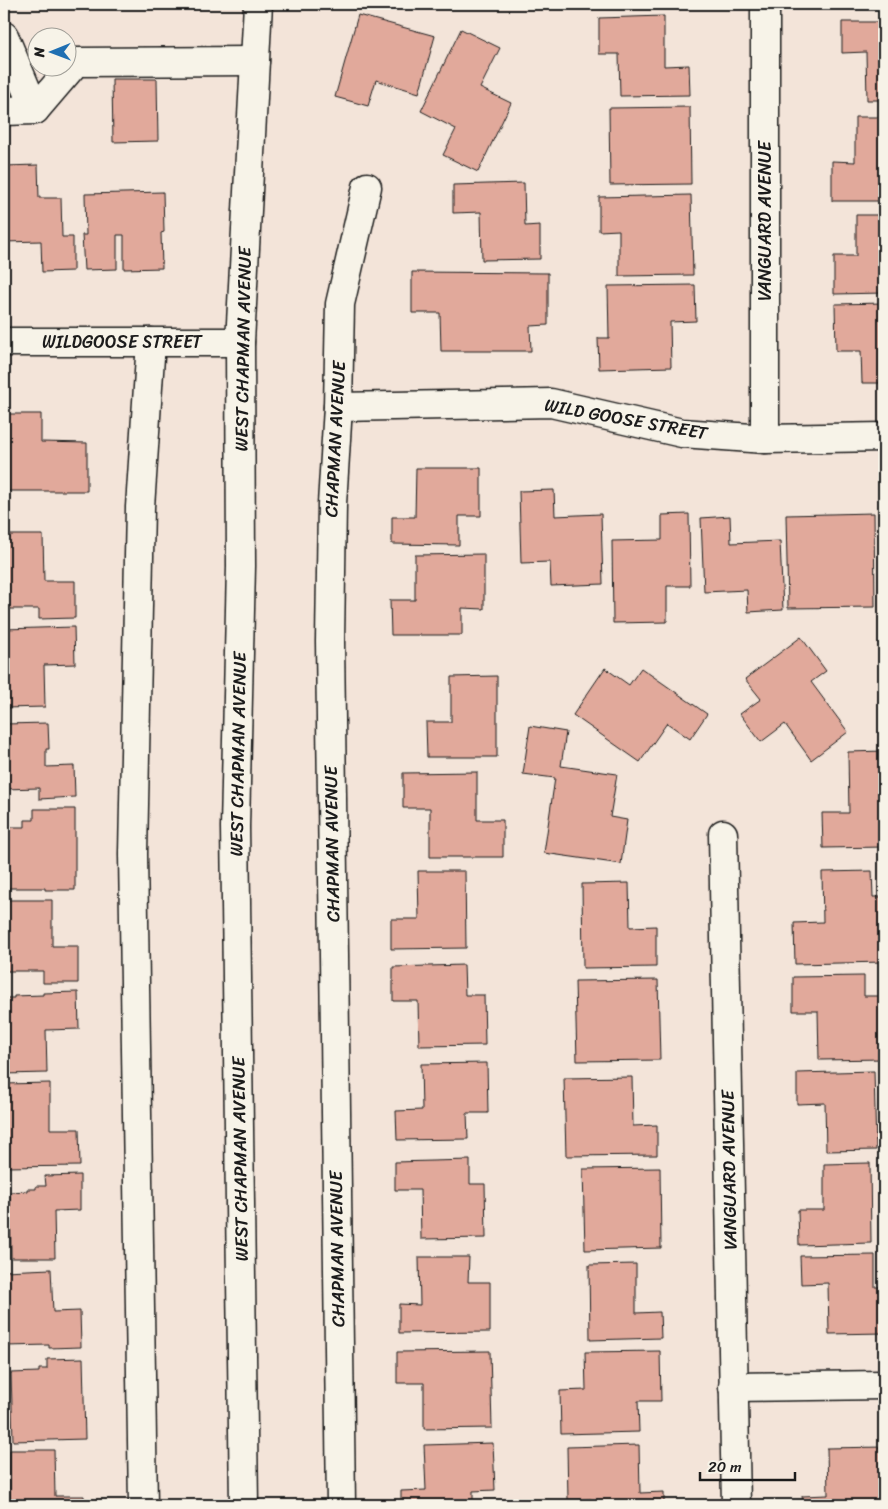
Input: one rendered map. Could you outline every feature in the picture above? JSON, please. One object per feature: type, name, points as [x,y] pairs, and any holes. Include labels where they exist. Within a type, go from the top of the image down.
[{"type":"street","name":"WEST CHAPMAN AVENUE","points":[[244,1505],[235,827],[241,566],[240,342],[258,4]]},
{"type":"street","name":"VANGUARD AVENUE","points":[[765,4],[765,439]]},
{"type":"street","points":[[4,36],[35,110]]},
{"type":"street","points":[[4,111],[35,110],[76,62],[255,61]]},
{"type":"street","name":"CHAPMAN AVENUE","points":[[340,1505],[330,641],[332,504],[338,407],[340,304],[367,187]]},
{"type":"street","name":"WILDGOOSE STREET","points":[[4,342],[240,342]]},
{"type":"street","points":[[143,1505],[133,854],[140,507],[151,342]]},
{"type":"street","name":"WILD GOOSE STREET","points":[[338,407],[551,403],[682,433],[765,439],[884,437]]},
{"type":"street","name":"VANGUARD AVENUE","points":[[723,834],[736,1505]]},
{"type":"street","points":[[733,1387],[884,1385]]},
{"type":"building","points":[[855,4],[884,4],[884,6],[855,7]]},
{"type":"building","points":[[358,15],[435,36],[419,93],[376,80],[368,106],[335,97]]},
{"type":"building","points":[[664,16],[664,66],[689,65],[690,95],[620,96],[619,54],[599,54],[599,18]]},
{"type":"building","points":[[842,22],[884,22],[884,100],[867,100],[866,52],[842,53]]},
{"type":"building","points":[[461,29],[500,48],[480,88],[511,103],[478,172],[443,155],[456,129],[421,111]]},
{"type":"building","points":[[112,79],[157,79],[158,141],[113,142]]},
{"type":"building","points":[[690,107],[691,184],[610,185],[609,108]]},
{"type":"building","points":[[855,117],[884,117],[884,201],[832,201],[832,161],[855,162]]},
{"type":"building","points":[[38,165],[39,198],[61,198],[62,237],[73,237],[73,271],[42,272],[41,241],[4,242],[4,166]]},
{"type":"building","points":[[524,183],[525,226],[540,225],[540,259],[482,260],[481,212],[453,213],[453,185]]},
{"type":"building","points":[[163,192],[164,232],[161,233],[162,268],[124,269],[124,235],[117,235],[117,269],[84,270],[82,235],[86,235],[85,194]]},
{"type":"building","points":[[691,195],[693,275],[619,276],[619,230],[599,231],[599,197]]},
{"type":"building","points":[[856,215],[884,215],[884,293],[834,294],[834,256],[856,256]]},
{"type":"building","points":[[412,272],[548,273],[548,325],[530,326],[531,351],[441,351],[440,313],[412,313]]},
{"type":"building","points":[[695,285],[696,321],[670,322],[671,367],[599,369],[598,338],[609,338],[608,286]]},
{"type":"building","points":[[884,303],[884,383],[862,383],[861,351],[836,351],[835,304]]},
{"type":"building","points":[[8,414],[41,414],[41,442],[87,443],[87,491],[8,491]]},
{"type":"building","points":[[416,468],[481,468],[481,516],[459,516],[459,545],[392,544],[392,517],[415,517]]},
{"type":"building","points":[[554,490],[555,516],[601,514],[603,584],[551,586],[550,562],[521,563],[519,491]]},
{"type":"building","points":[[874,513],[875,607],[788,608],[786,515]]},
{"type":"building","points":[[689,514],[690,586],[667,586],[667,622],[613,623],[612,541],[662,540],[662,515]]},
{"type":"building","points":[[881,515],[884,515],[884,610],[882,610]]},
{"type":"building","points":[[730,516],[731,543],[780,541],[783,610],[748,612],[747,590],[704,592],[701,518]]},
{"type":"building","points":[[4,535],[43,535],[44,581],[75,581],[75,618],[39,619],[39,609],[4,609]]},
{"type":"building","points":[[484,554],[484,609],[462,608],[462,635],[391,635],[390,600],[415,600],[415,555]]},
{"type":"building","points":[[74,627],[75,664],[44,665],[45,707],[4,708],[4,629]]},
{"type":"building","points":[[801,637],[826,671],[811,682],[848,732],[811,760],[785,724],[761,742],[740,714],[761,699],[745,679]]},
{"type":"building","points":[[605,668],[629,685],[641,668],[707,714],[690,739],[667,723],[640,762],[573,715]]},
{"type":"building","points":[[497,676],[497,757],[427,757],[426,722],[451,722],[451,677]]},
{"type":"building","points":[[48,723],[49,749],[46,749],[46,767],[74,766],[75,797],[39,799],[39,788],[4,789],[4,724]]},
{"type":"building","points":[[530,726],[566,732],[561,766],[617,774],[610,817],[627,820],[621,864],[544,853],[555,778],[523,774]]},
{"type":"building","points":[[884,751],[884,847],[823,848],[822,813],[849,813],[848,752]]},
{"type":"building","points":[[477,772],[477,820],[503,820],[503,857],[430,857],[430,808],[403,808],[403,773]]},
{"type":"building","points":[[34,809],[75,809],[75,890],[5,888],[5,827],[25,827],[25,820],[34,820]]},
{"type":"building","points":[[418,871],[465,871],[466,948],[391,949],[391,919],[419,919]]},
{"type":"building","points":[[872,871],[873,897],[884,897],[884,962],[795,964],[794,923],[823,922],[822,872]]},
{"type":"building","points":[[629,883],[630,927],[656,926],[656,967],[583,968],[582,884]]},
{"type":"building","points":[[4,900],[52,900],[52,946],[78,946],[78,983],[43,983],[43,971],[4,971]]},
{"type":"building","points":[[464,965],[465,995],[484,995],[485,1045],[419,1046],[418,1001],[393,1001],[393,967]]},
{"type":"building","points":[[864,976],[864,996],[884,996],[884,1059],[819,1060],[818,1011],[793,1011],[793,977]]},
{"type":"building","points":[[658,980],[660,1060],[577,1061],[575,981]]},
{"type":"building","points":[[78,992],[79,1029],[46,1030],[47,1073],[4,1074],[4,998],[43,995],[43,993]]},
{"type":"building","points":[[487,1063],[488,1113],[467,1113],[468,1139],[397,1140],[396,1111],[422,1110],[421,1064]]},
{"type":"building","points":[[874,1071],[876,1150],[826,1151],[825,1103],[797,1104],[797,1073]]},
{"type":"building","points":[[632,1077],[633,1126],[657,1125],[657,1155],[566,1156],[564,1078]]},
{"type":"building","points":[[50,1083],[50,1129],[79,1129],[80,1166],[5,1167],[4,1084]]},
{"type":"building","points":[[470,1160],[470,1184],[485,1184],[486,1238],[421,1239],[420,1190],[395,1190],[395,1162]]},
{"type":"building","points":[[870,1163],[871,1243],[799,1245],[798,1210],[824,1210],[824,1164]]},
{"type":"building","points":[[660,1168],[661,1248],[585,1250],[583,1169]]},
{"type":"building","points":[[80,1175],[80,1210],[54,1211],[55,1258],[11,1258],[10,1192],[27,1191],[27,1189],[36,1189],[36,1186],[46,1186],[45,1176]]},
{"type":"building","points":[[875,1255],[875,1287],[884,1287],[884,1333],[829,1334],[828,1283],[801,1284],[800,1256]]},
{"type":"building","points":[[419,1257],[469,1257],[468,1282],[490,1282],[490,1332],[399,1333],[399,1304],[420,1305]]},
{"type":"building","points":[[636,1264],[636,1313],[660,1312],[661,1338],[590,1340],[589,1265]]},
{"type":"building","points":[[51,1269],[53,1312],[80,1311],[81,1347],[49,1348],[49,1345],[6,1346],[4,1271]]},
{"type":"building","points":[[490,1351],[492,1428],[424,1429],[424,1383],[397,1383],[397,1352]]},
{"type":"building","points":[[660,1351],[661,1401],[638,1401],[639,1432],[561,1434],[560,1391],[586,1390],[585,1352]]},
{"type":"building","points":[[83,1358],[85,1439],[13,1441],[11,1373],[39,1372],[39,1369],[47,1369],[47,1359]]},
{"type":"building","points":[[493,1443],[495,1490],[473,1491],[473,1505],[401,1505],[401,1491],[426,1490],[424,1445]]},
{"type":"building","points":[[639,1445],[640,1493],[664,1492],[664,1505],[591,1505],[591,1499],[568,1500],[567,1447]]},
{"type":"building","points":[[884,1447],[884,1505],[803,1505],[802,1496],[828,1495],[827,1448]]},
{"type":"building","points":[[10,1450],[54,1450],[55,1496],[84,1496],[84,1505],[10,1505]]}]
